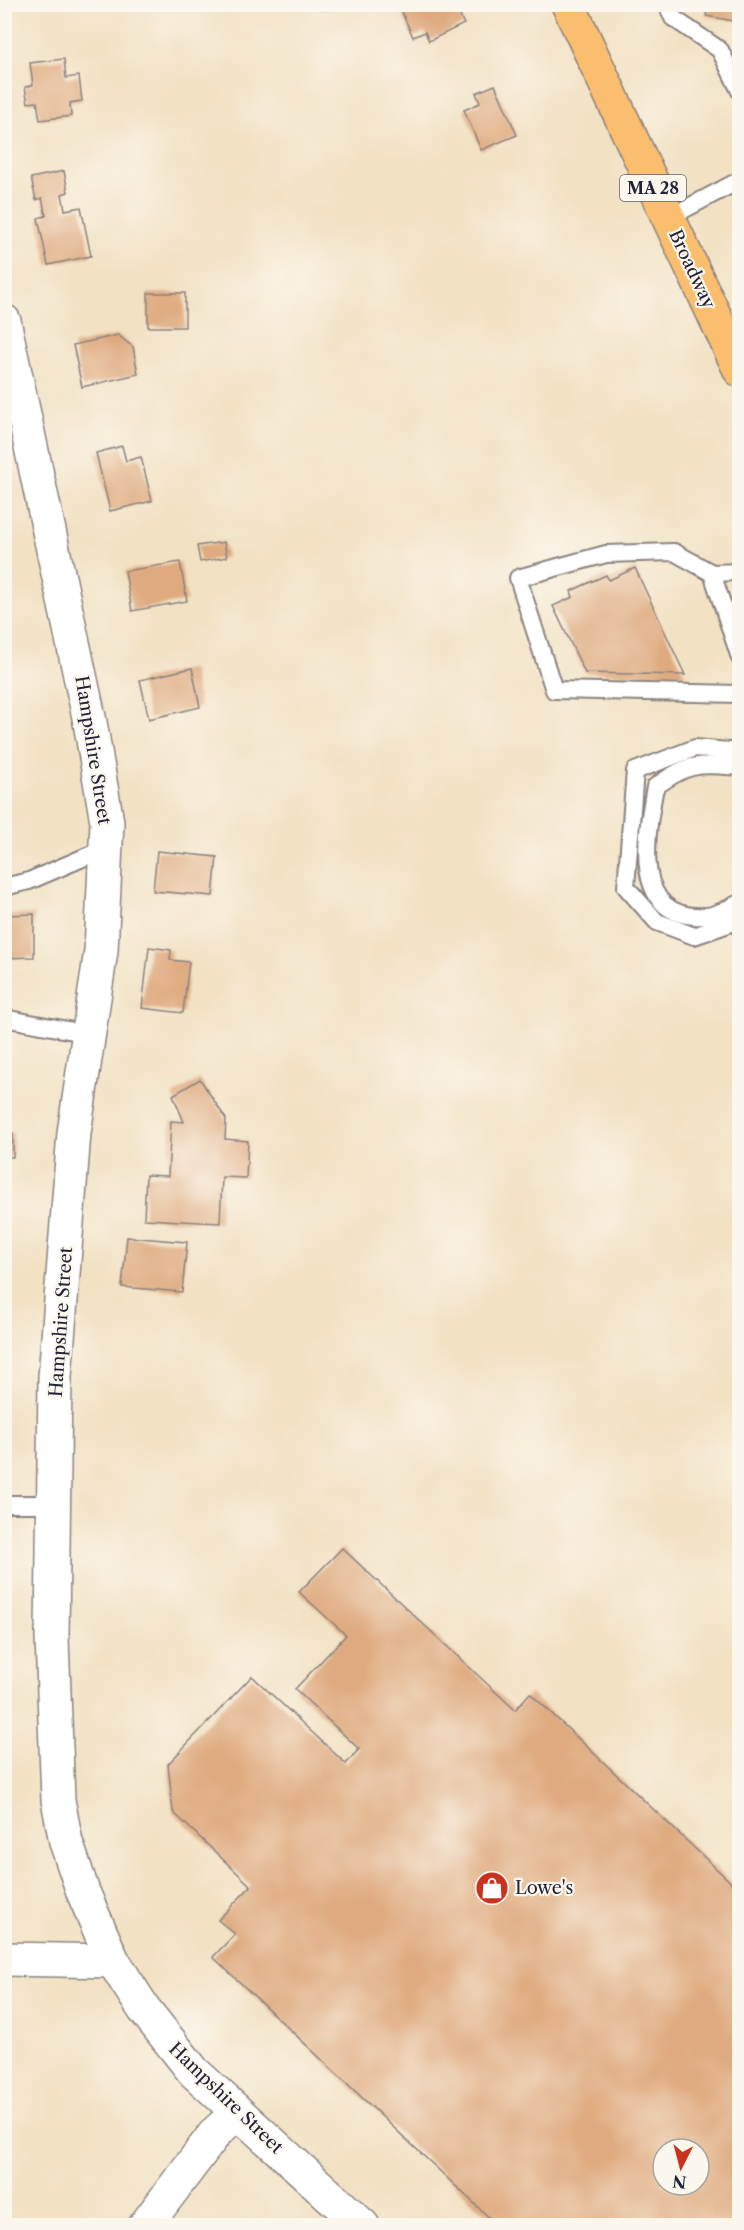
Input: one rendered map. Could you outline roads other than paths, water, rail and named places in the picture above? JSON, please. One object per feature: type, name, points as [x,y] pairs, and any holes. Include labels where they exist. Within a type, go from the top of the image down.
[{"type":"main road","name":"Broadway","points":[[568,4],[740,370]]},
{"type":"street","name":"Hampshire Street","points":[[4,321],[11,379],[90,722],[107,822],[101,951],[74,1133],[55,1377],[53,1649],[58,1800],[66,1842],[83,1892],[113,1961],[166,2040],[194,2072],[237,2113],[363,2226]]},
{"type":"street","points":[[4,1959],[113,1961]]},
{"type":"street","points":[[146,2226],[216,2132],[237,2113]]},
{"type":"lane","points":[[667,4],[673,18],[720,50],[740,91]]},
{"type":"lane","points":[[668,218],[740,180]]},
{"type":"lane","points":[[740,572],[712,573],[674,552],[606,554],[519,578],[554,690],[740,694]]},
{"type":"lane","points":[[712,573],[740,658]]},
{"type":"lane","points":[[740,752],[695,748],[635,771],[626,887],[657,922],[694,936],[740,920]]},
{"type":"lane","points":[[740,767],[706,765],[679,770],[663,781],[655,787],[646,836],[647,876],[662,902],[673,911],[706,916],[740,903]]},
{"type":"lane","points":[[4,887],[29,881],[106,848]]},
{"type":"lane","points":[[4,1018],[89,1034]]},
{"type":"lane","points":[[4,1504],[54,1504]]},
{"type":"place","name":"Lowe's","points":[[492,1888]]}]
